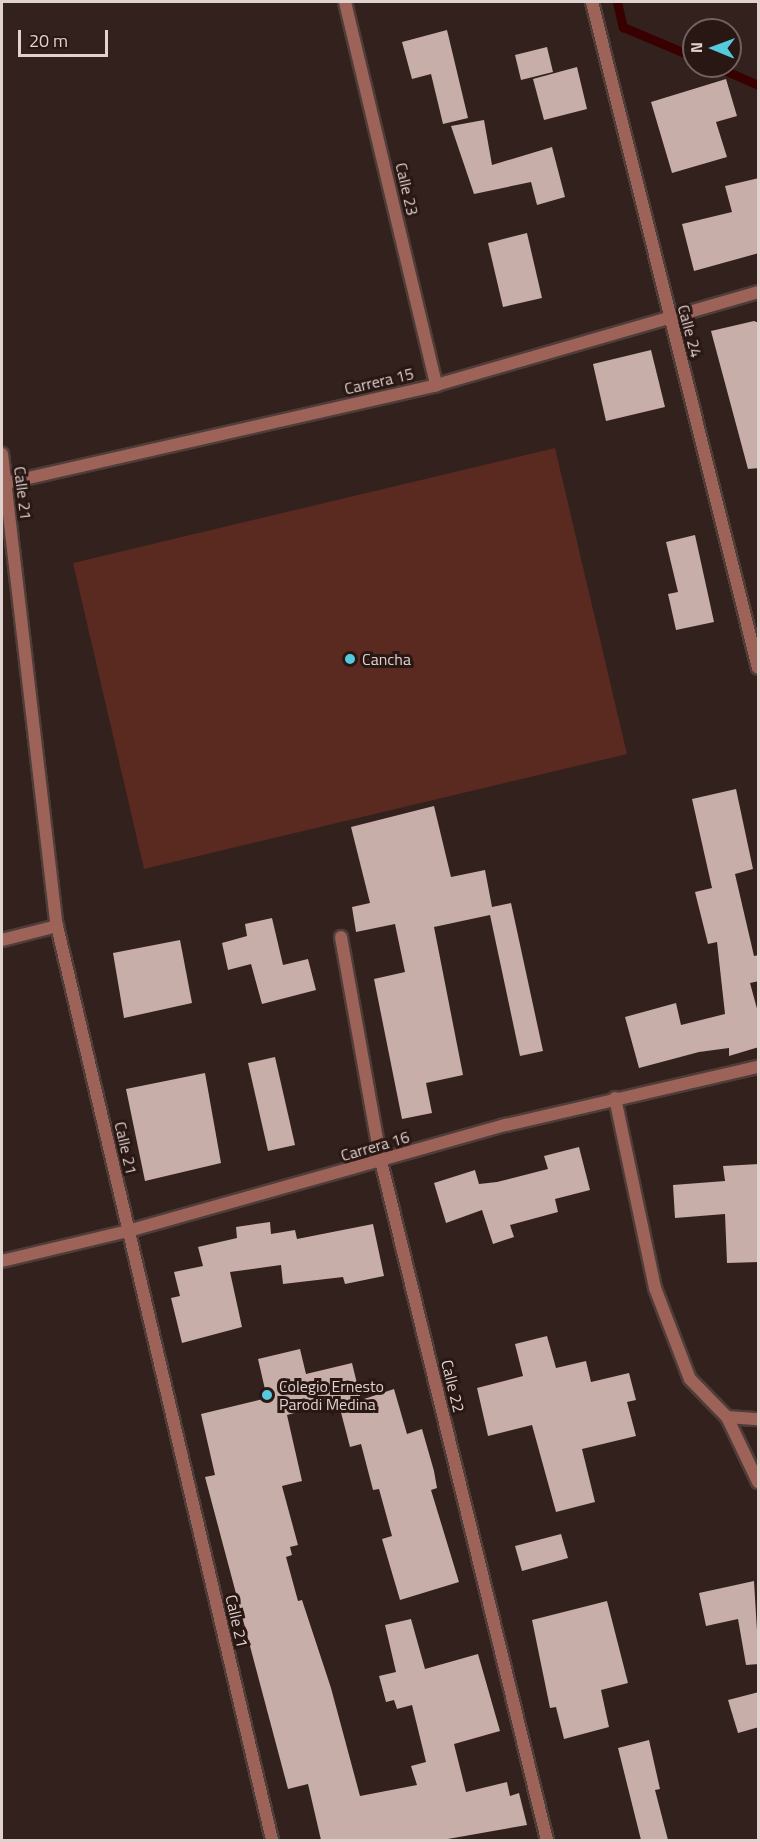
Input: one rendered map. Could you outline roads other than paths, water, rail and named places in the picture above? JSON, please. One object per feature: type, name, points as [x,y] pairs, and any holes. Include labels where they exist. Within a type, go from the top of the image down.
[{"type":"street","name":"Calle 23","points":[[345,2],[436,385]]},
{"type":"street","name":"Calle 24","points":[[592,2],[759,668]]},
{"type":"street","name":"Carrera 15","points":[[4,483],[436,385],[669,316],[759,292]]},
{"type":"street","name":"Calle 21","points":[[2,454],[57,926],[272,1840]]},
{"type":"street","points":[[2,940],[57,926]]},
{"type":"street","name":"Calle 22","points":[[341,937],[381,1161],[548,1840]]},
{"type":"street","name":"Carrera 16","points":[[2,1261],[128,1231],[615,1098],[759,1067]]},
{"type":"street","points":[[615,1098],[655,1288],[690,1379],[727,1417],[759,1482]]},
{"type":"street","points":[[727,1417],[759,1419]]},
{"type":"waterway","points":[[617,2],[623,27],[682,52]]},
{"type":"waterway","points":[[742,78],[758,85]]},
{"type":"place","name":"Cancha","points":[[350,659]]},
{"type":"place","name":"Colegio Ernesto Parodi Medina","points":[[267,1395]]}]
